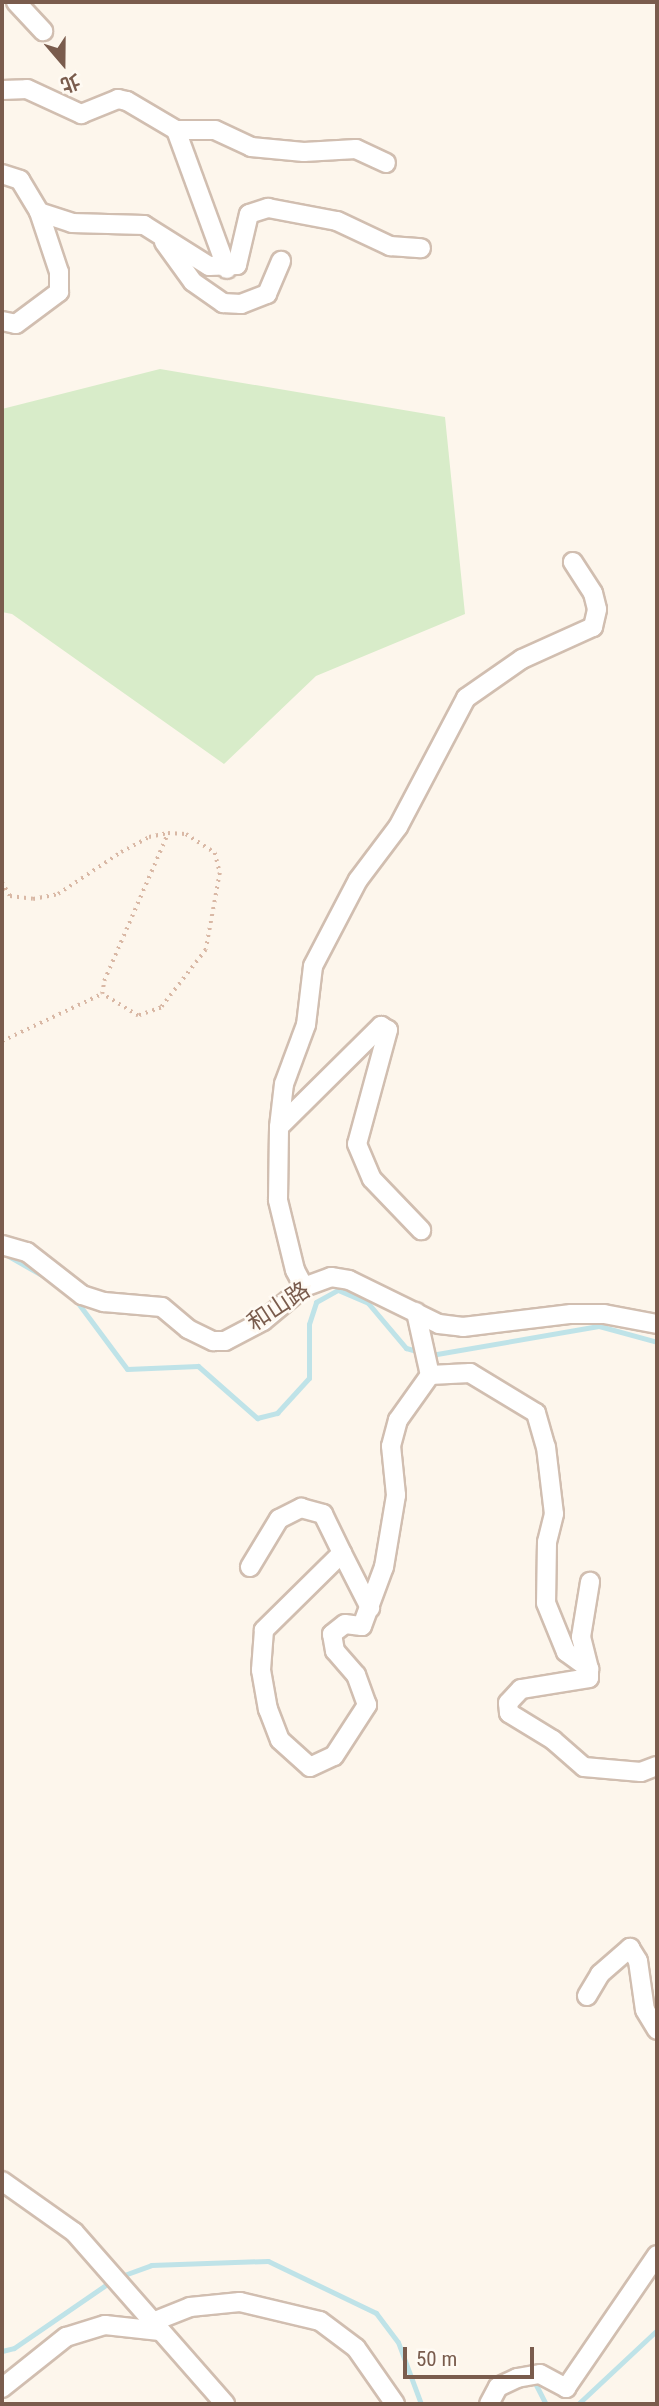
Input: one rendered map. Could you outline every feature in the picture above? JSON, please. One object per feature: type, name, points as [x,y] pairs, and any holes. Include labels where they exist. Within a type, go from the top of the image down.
[{"type":"street","points":[[16,2],[43,31]]},
{"type":"street","points":[[2,90],[27,89],[80,114],[118,99],[127,101],[176,130],[215,130],[251,147],[304,152],[356,149],[386,163]]},
{"type":"street","points":[[176,130],[227,269]]},
{"type":"street","points":[[2,174],[20,180],[39,212],[59,272],[60,292],[16,324],[2,321]]},
{"type":"street","points":[[39,212],[72,223],[144,225],[209,266],[227,269],[237,265],[249,214],[268,208],[337,221],[390,246],[421,248]]},
{"type":"street","points":[[162,238],[193,282],[223,303],[241,304],[267,294],[281,261]]},
{"type":"street","points":[[304,1287],[295,1270],[278,1200],[279,1127],[284,1084],[306,1026],[313,966],[358,880],[398,827],[466,698],[522,659],[593,627],[597,609],[593,593],[573,562]]},
{"type":"street","points":[[279,1127],[381,1026],[388,1030],[357,1143],[372,1179],[421,1230]]},
{"type":"street","name":"和山路","points":[[2,1245],[27,1252],[82,1295],[104,1303],[162,1307],[188,1329],[213,1341],[225,1341],[263,1321],[304,1287],[331,1277],[349,1280],[439,1324],[463,1327],[571,1314],[604,1314],[657,1324]]},
{"type":"street","points":[[342,1553],[264,1630],[261,1670],[268,1709],[280,1740],[310,1767],[334,1756],[367,1705],[356,1675],[335,1651],[332,1634],[345,1624],[362,1626],[384,1567],[396,1495],[391,1446],[398,1420],[430,1375],[416,1312]]},
{"type":"street","points":[[430,1375],[470,1373],[536,1413],[546,1447],[554,1514],[547,1542],[546,1603],[566,1652],[589,1669]]},
{"type":"street","points":[[250,1567],[279,1519],[301,1508],[323,1514],[370,1608]]},
{"type":"street","points":[[590,1582],[581,1637],[589,1678],[521,1689],[508,1703],[509,1713],[553,1740],[584,1768],[641,1772],[657,1766]]},
{"type":"street","points":[[587,1996],[600,1974],[629,1948],[638,1961],[645,2010],[657,2030]]},
{"type":"street","points":[[2,2180],[74,2232],[225,2404]]},
{"type":"street","points":[[489,2404],[498,2387],[517,2378],[540,2374],[566,2388],[657,2255]]},
{"type":"street","points":[[2,2388],[66,2337],[105,2325],[155,2327],[190,2307],[240,2302],[320,2321],[356,2348],[395,2404]]},
{"type":"path","points":[[2,882],[10,896],[33,899],[58,894],[149,836],[169,833],[186,834],[215,853],[220,873],[205,950],[161,1008],[138,1016],[102,994]]},
{"type":"path","points":[[2,1041],[102,994],[169,833]]},
{"type":"green space","points":[[160,369],[445,417],[465,614],[316,676],[224,764],[12,614],[2,612],[2,409]]},
{"type":"waterway","points":[[5,1254],[45,1277]]},
{"type":"waterway","points":[[75,1299],[127,1369],[198,1366],[257,1418],[277,1413],[309,1378],[309,1324],[316,1302],[338,1290],[368,1303],[406,1348],[431,1355],[599,1326],[657,1342]]},
{"type":"waterway","points":[[2,2351],[14,2348],[116,2278],[151,2265],[268,2261],[376,2313],[398,2342],[421,2404]]},
{"type":"waterway","points":[[578,2404],[657,2330]]},
{"type":"waterway","points":[[533,2379],[546,2404]]}]
